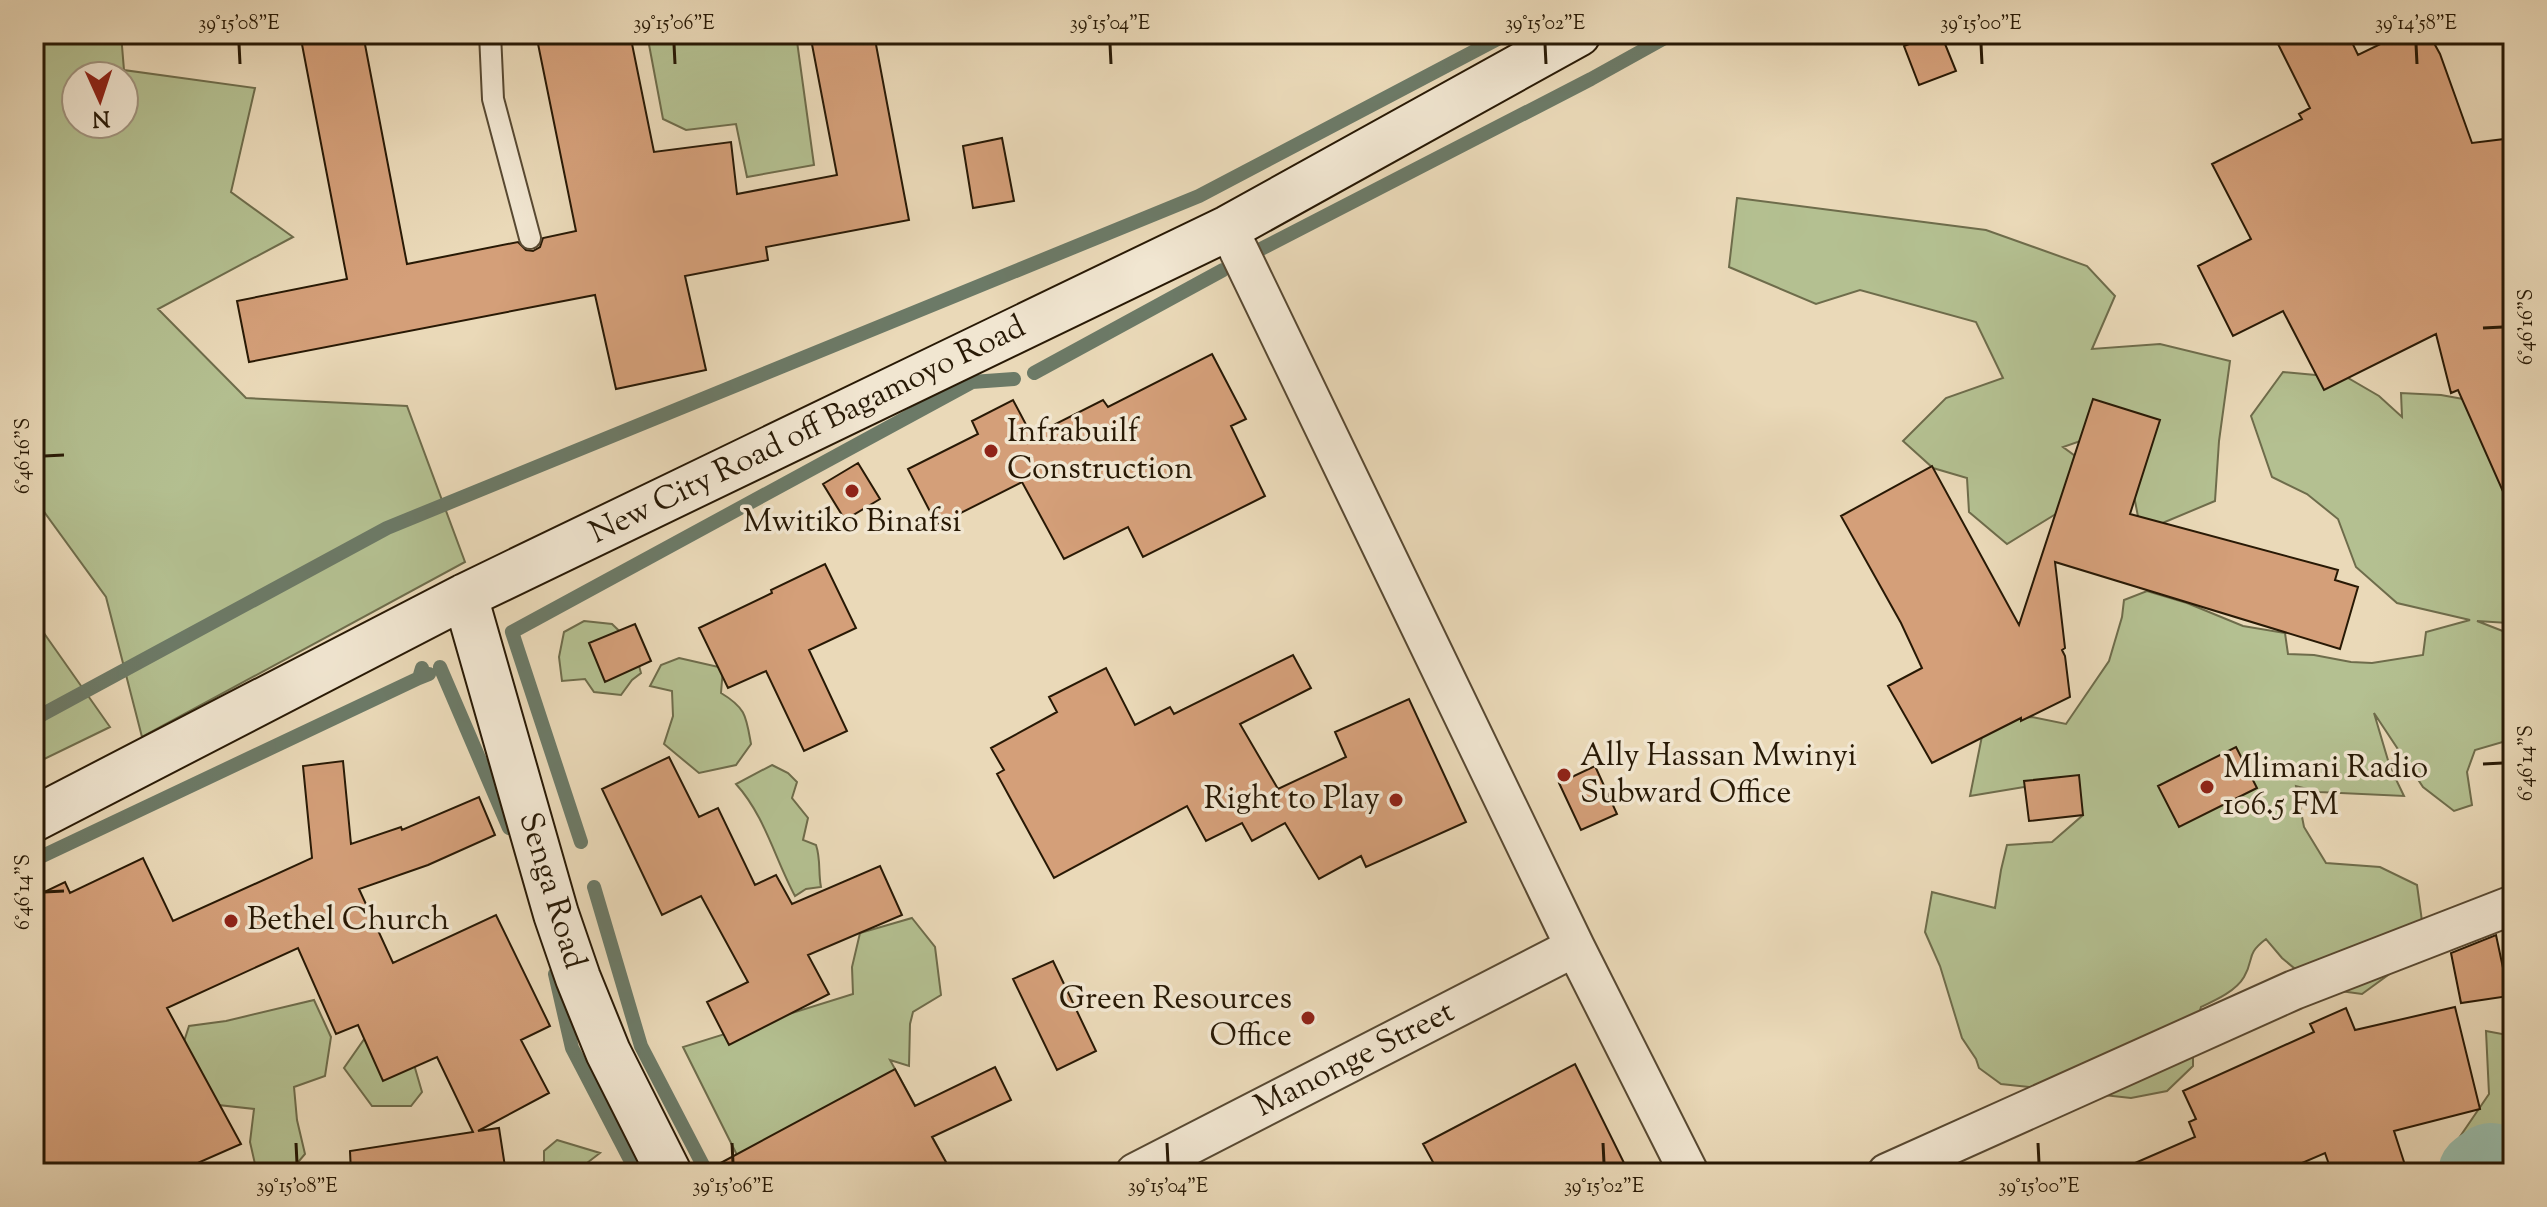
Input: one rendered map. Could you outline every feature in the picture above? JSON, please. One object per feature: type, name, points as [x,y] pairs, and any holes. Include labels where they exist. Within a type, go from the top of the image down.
[{"type":"street","name":"New City Road off Bagamoyo Road","points":[[34,819],[465,596],[1228,228],[1578,34]]},
{"type":"street","points":[[1228,228],[1575,947],[1689,1173]]},
{"type":"street","name":"Senga Road","points":[[465,596],[556,914],[578,978],[608,1052],[669,1173]]},
{"type":"street","points":[[1887,1173],[2294,990],[2513,905]]},
{"type":"street","name":"Manonge Street","points":[[1135,1173],[1575,947]]},
{"type":"lane","points":[[490,34],[493,99],[530,238]]},
{"type":"green space","points":[[34,34],[121,34],[123,60],[60,60],[60,140],[140,140],[140,72],[255,88],[231,192],[293,237],[158,309],[246,398],[407,406],[465,562],[142,737],[106,597],[34,498]]},
{"type":"green space","points":[[647,34],[796,34],[814,165],[747,177],[736,124],[686,130],[663,119]]},
{"type":"green space","points":[[1737,198],[1986,230],[2087,266],[2115,296],[2092,349],[2160,344],[2230,361],[2219,441],[2215,501],[2141,532],[2129,470],[2112,430],[2063,447],[2097,472],[2059,512],[2007,544],[1969,512],[1967,478],[1933,468],[1903,441],[1946,398],[2003,378],[1976,322],[1860,290],[1816,304],[1729,267]]},
{"type":"green space","points":[[2283,372],[2348,378],[2379,396],[2402,417],[2401,393],[2441,395],[2485,403],[2513,430],[2513,619],[2508,623],[2477,621],[2513,635],[2513,739],[2475,750],[2467,772],[2472,805],[2454,811],[2423,787],[2374,713],[2390,767],[2404,796],[2319,792],[2296,786],[2304,827],[2326,863],[2380,867],[2417,885],[2422,921],[2399,967],[2362,994],[2318,988],[2282,958],[2266,939],[2253,953],[2247,971],[2236,987],[2201,1007],[2193,1034],[2193,1066],[2167,1091],[2131,1098],[2001,1084],[1979,1068],[1962,1038],[1940,966],[1925,932],[1932,892],[1995,908],[2007,845],[2052,842],[2083,815],[2067,794],[2024,787],[1970,796],[1985,721],[2032,717],[2066,724],[2109,661],[2124,600],[2147,591],[2187,603],[2243,626],[2285,633],[2288,654],[2351,662],[2372,663],[2423,655],[2426,632],[2470,620],[2397,603],[2356,567],[2338,519],[2307,494],[2272,477],[2251,416]]},
{"type":"green space","points":[[34,619],[110,727],[34,764]]},
{"type":"green space","points":[[584,621],[612,624],[633,644],[641,673],[621,695],[594,692],[585,679],[562,681],[559,657],[564,632]]},
{"type":"green space","points":[[679,658],[723,668],[721,693],[736,703],[744,714],[751,744],[736,765],[699,773],[664,744],[673,716],[672,691],[650,686],[661,665]]},
{"type":"green space","points":[[772,765],[797,782],[792,798],[808,818],[803,840],[816,845],[818,856],[821,887],[806,889],[795,896],[755,810],[736,784]]},
{"type":"green space","points":[[912,918],[935,947],[941,995],[913,1012],[909,1066],[890,1060],[952,1173],[746,1173],[683,1047],[853,994],[852,967],[860,933]]},
{"type":"green space","points":[[314,1000],[331,1037],[325,1076],[294,1087],[305,1154],[289,1173],[257,1173],[250,1142],[254,1109],[191,1102],[180,1054],[189,1026],[226,1021]]},
{"type":"green space","points":[[381,1015],[418,1046],[415,1068],[422,1092],[411,1106],[372,1106],[344,1068]]},
{"type":"green space","points":[[2486,1031],[2513,1036],[2513,1173],[2460,1173],[2444,1160],[2489,1094]]},
{"type":"green space","points":[[557,1140],[600,1153],[574,1173],[512,1173],[544,1162],[544,1151]]},
{"type":"building","points":[[300,34],[363,34],[407,264],[518,242],[526,250],[533,251],[540,247],[543,238],[576,231],[536,34],[630,34],[654,152],[731,142],[737,194],[837,175],[810,34],[874,34],[909,220],[766,247],[768,260],[685,276],[706,370],[616,389],[595,295],[249,362],[237,301],[347,279]]},
{"type":"building","points":[[1941,34],[1956,71],[1919,85],[1904,46]]},
{"type":"building","points":[[2273,34],[2348,34],[2358,55],[2401,34],[2429,34],[2440,54],[2472,143],[2513,138],[2513,514],[2458,390],[2451,393],[2436,334],[2324,390],[2283,311],[2233,336],[2198,266],[2251,239],[2212,164],[2302,119],[2299,114],[2310,108]]},
{"type":"building","points":[[1002,138],[1014,201],[973,208],[963,146]]},
{"type":"building","points":[[1212,354],[1246,419],[1231,426],[1265,496],[1143,557],[1128,527],[1064,559],[1022,482],[937,525],[908,469],[978,434],[972,421],[1013,400],[1032,436],[1103,400],[1108,407]]},
{"type":"building","points":[[2093,399],[2160,420],[2130,514],[2338,570],[2335,580],[2358,587],[2340,649],[2055,562],[2065,648],[2062,650],[2070,697],[1932,763],[1888,686],[1922,668],[1901,623],[1841,516],[1932,466],[2019,625]]},
{"type":"building","name":"Mwitiko Binafsi","points":[[858,463],[880,499],[845,520],[823,484]]},
{"type":"building","points":[[825,564],[856,628],[809,650],[847,731],[804,751],[766,671],[728,688],[699,628]]},
{"type":"building","points":[[635,624],[651,661],[605,682],[589,643]]},
{"type":"building","points":[[1293,655],[1311,688],[1240,724],[1278,789],[1346,757],[1335,732],[1409,699],[1466,822],[1366,867],[1361,856],[1319,879],[1285,823],[1252,841],[1242,823],[1206,841],[1187,806],[1054,878],[997,774],[1004,770],[991,748],[1057,712],[1049,697],[1106,668],[1135,725],[1170,707],[1174,714]]},
{"type":"building","name":"Mlimani Radio 106.5 FM","points":[[2236,747],[2257,788],[2179,827],[2158,786]]},
{"type":"building","points":[[669,757],[699,817],[718,808],[755,885],[776,875],[792,904],[880,866],[902,915],[808,955],[829,994],[729,1045],[707,1002],[748,982],[701,896],[662,915],[602,789]]},
{"type":"building","points":[[343,761],[351,844],[401,827],[402,830],[479,797],[495,835],[428,865],[359,889],[393,963],[496,915],[550,1026],[521,1040],[549,1093],[478,1131],[499,1128],[506,1173],[351,1173],[350,1151],[473,1132],[437,1057],[383,1081],[358,1025],[336,1034],[298,948],[167,1008],[241,1144],[175,1173],[34,1173],[34,897],[65,882],[70,893],[143,858],[173,921],[312,858],[303,766]]},
{"type":"building","points":[[1595,766],[1617,814],[1581,830],[1559,783]]},
{"type":"building","points":[[2079,775],[2083,815],[2029,821],[2024,781]]},
{"type":"building","points":[[2496,935],[2509,996],[2461,1003],[2451,953]]},
{"type":"building","points":[[1053,961],[1096,1051],[1057,1070],[1013,979]]},
{"type":"building","points":[[2455,1007],[2480,1109],[2394,1131],[2405,1165],[2380,1173],[2332,1173],[2325,1153],[2279,1173],[2112,1173],[2195,1137],[2189,1122],[2196,1119],[2183,1091],[2314,1032],[2310,1024],[2346,1008],[2355,1030]]},
{"type":"building","points":[[1575,1064],[1629,1173],[1439,1173],[1423,1144]]},
{"type":"building","points":[[995,1067],[1011,1100],[932,1137],[952,1173],[702,1173],[895,1069],[915,1106]]},
{"type":"waterway","points":[[34,719],[387,528],[1199,196],[1507,34]]},
{"type":"waterway","points":[[1259,250],[1672,34]]},
{"type":"waterway","points":[[1034,373],[1223,270]]},
{"type":"waterway","points":[[581,842],[512,632],[972,382],[1014,379]]},
{"type":"waterway","points":[[440,667],[509,828]]},
{"type":"waterway","points":[[422,668],[419,678],[429,674]]},
{"type":"waterway","points":[[34,860],[419,678]]},
{"type":"waterway","points":[[594,887],[641,1046],[707,1173]]},
{"type":"waterway","points":[[555,974],[572,1048],[637,1173]]},
{"type":"waterway","points":[[2480,1173],[2491,1165],[2504,1173]]},
{"type":"place","name":"Infrabuilf Construction","points":[[991,451]]},
{"type":"place","name":"Mwitiko Binafsi","points":[[852,491]]},
{"type":"place","name":"Ally Hassan Mwinyi Subward Office","points":[[1564,775]]},
{"type":"place","name":"Mlimani Radio 106.5 FM","points":[[2207,787]]},
{"type":"place","name":"Right to Play","points":[[1396,800]]},
{"type":"place","name":"Bethel Church","points":[[231,921]]},
{"type":"place","name":"Green Resources Office","points":[[1308,1018]]}]
